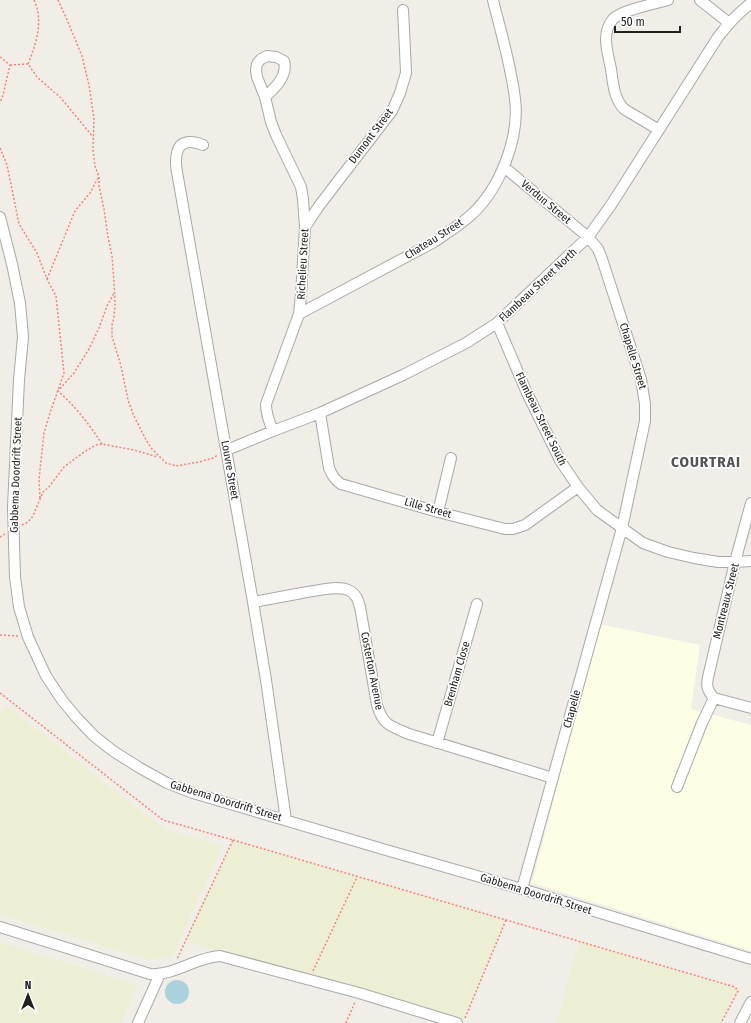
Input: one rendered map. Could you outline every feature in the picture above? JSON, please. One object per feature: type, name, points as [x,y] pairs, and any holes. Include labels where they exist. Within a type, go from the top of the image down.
[{"type":"street","name":"Chateau Street","points":[[299,314],[434,242],[454,229],[472,215],[485,200],[495,184],[510,151],[516,120],[512,78],[494,0]]},
{"type":"street","points":[[659,130],[624,109],[620,105],[615,92],[606,40],[607,30],[614,18],[623,13],[668,0]]},
{"type":"street","points":[[700,0],[729,23]]},
{"type":"street","name":"Flambeau Street North","points":[[227,450],[273,430],[320,413],[403,375],[466,343],[496,323],[588,237],[611,206],[718,37],[729,23],[751,3]]},
{"type":"street","name":"Dumont Street","points":[[305,227],[319,206],[392,110],[400,93],[406,73],[403,10]]},
{"type":"street","name":"Richelieu Street","points":[[265,98],[276,135],[301,187],[305,227],[299,314],[266,404],[266,412],[273,430]]},
{"type":"street","name":"Louvre Street","points":[[203,145],[196,142],[189,142],[180,146],[177,152],[176,160],[177,172],[253,602],[286,820]]},
{"type":"street","name":"Verdun Street","points":[[504,167],[588,237]]},
{"type":"street","name":"Gabbema Doordrift Street","points":[[0,217],[20,303],[23,337],[19,380],[13,507],[15,577],[19,607],[28,637],[46,676],[62,700],[94,736],[113,751],[140,768],[193,793],[522,889],[751,959]]},
{"type":"street","name":"Chapelle Street","points":[[588,237],[598,249],[602,259],[641,379],[645,404],[645,422],[622,528]]},
{"type":"street","name":"Flambeau Street South","points":[[496,323],[527,393],[561,462],[578,487],[597,510],[643,543],[668,552],[718,562],[751,561]]},
{"type":"street","name":"Lille Street","points":[[320,413],[329,468],[336,481],[341,484],[438,512],[505,529],[518,528],[525,526],[578,487]]},
{"type":"street","points":[[438,512],[451,458]]},
{"type":"street","name":"Montreaux Street","points":[[714,698],[708,690],[707,680],[735,562],[751,504]]},
{"type":"street","name":"Chapelle","points":[[522,889],[622,528]]},
{"type":"street","name":"Costerton Avenue","points":[[253,602],[332,589],[341,588],[348,590],[357,598],[360,607],[377,705],[382,719],[388,725],[409,734],[437,743],[553,778]]},
{"type":"street","name":"Brenham Close","points":[[437,743],[477,604]]},
{"type":"street","points":[[677,787],[702,723],[714,698],[751,708]]},
{"type":"street","points":[[0,927],[150,974],[160,974],[202,959],[212,956],[220,956],[359,993],[457,1023]]},
{"type":"street","points":[[138,1023],[160,974]]},
{"type":"street","points":[[740,1023],[751,1002]]},
{"type":"path","points":[[28,64],[36,42],[39,18],[34,0]]},
{"type":"path","points":[[58,0],[82,56],[89,85],[94,119],[92,150],[99,177],[99,186],[112,256],[115,311],[112,324],[112,336],[121,366],[128,400],[134,416],[152,449],[166,463],[176,466],[199,462],[213,458],[227,450]]},
{"type":"path","points":[[0,57],[10,65],[28,64]]},
{"type":"path","points":[[28,64],[37,77],[61,98],[93,137]]},
{"type":"path","points":[[0,103],[10,65]]},
{"type":"path","points":[[0,148],[7,165],[19,224],[37,253],[47,279],[56,296],[64,373],[44,433],[39,479],[40,499]]},
{"type":"path","points":[[47,279],[75,211],[90,192],[99,177]]},
{"type":"path","points":[[58,391],[74,372],[89,348],[114,291]]},
{"type":"path","points":[[58,391],[70,402],[102,444]]},
{"type":"path","points":[[14,528],[28,522],[33,516],[43,492],[49,487],[64,468],[84,452],[96,445],[102,444],[134,450],[160,457]]},
{"type":"path","points":[[0,634],[28,637]]},
{"type":"path","points":[[0,693],[163,820],[735,987],[738,991],[721,1023]]},
{"type":"path","points":[[172,970],[232,840]]},
{"type":"path","points":[[309,980],[357,876]]},
{"type":"path","points":[[463,1023],[506,920]]},
{"type":"path","points":[[346,1023],[359,993]]},
{"type":"shaded area","points":[[599,624],[700,645],[691,709],[751,725],[751,951],[532,883]]},
{"type":"shaded area","points":[[6,705],[164,829],[223,846],[173,956],[149,960],[0,914],[0,713]]},
{"type":"shaded area","points":[[233,840],[506,920],[463,1023],[457,1023],[309,980],[185,941]]},
{"type":"shaded area","points":[[579,941],[738,989],[720,1023],[556,1023]]},
{"type":"shaded area","points":[[0,942],[138,985],[121,1023],[0,1023]]},
{"type":"water","points":[[177,980],[186,983],[189,992],[186,1001],[177,1004],[168,1001],[165,992],[168,983]]},
{"type":"district","name":"COURTRAI","points":[[706,462]]}]
